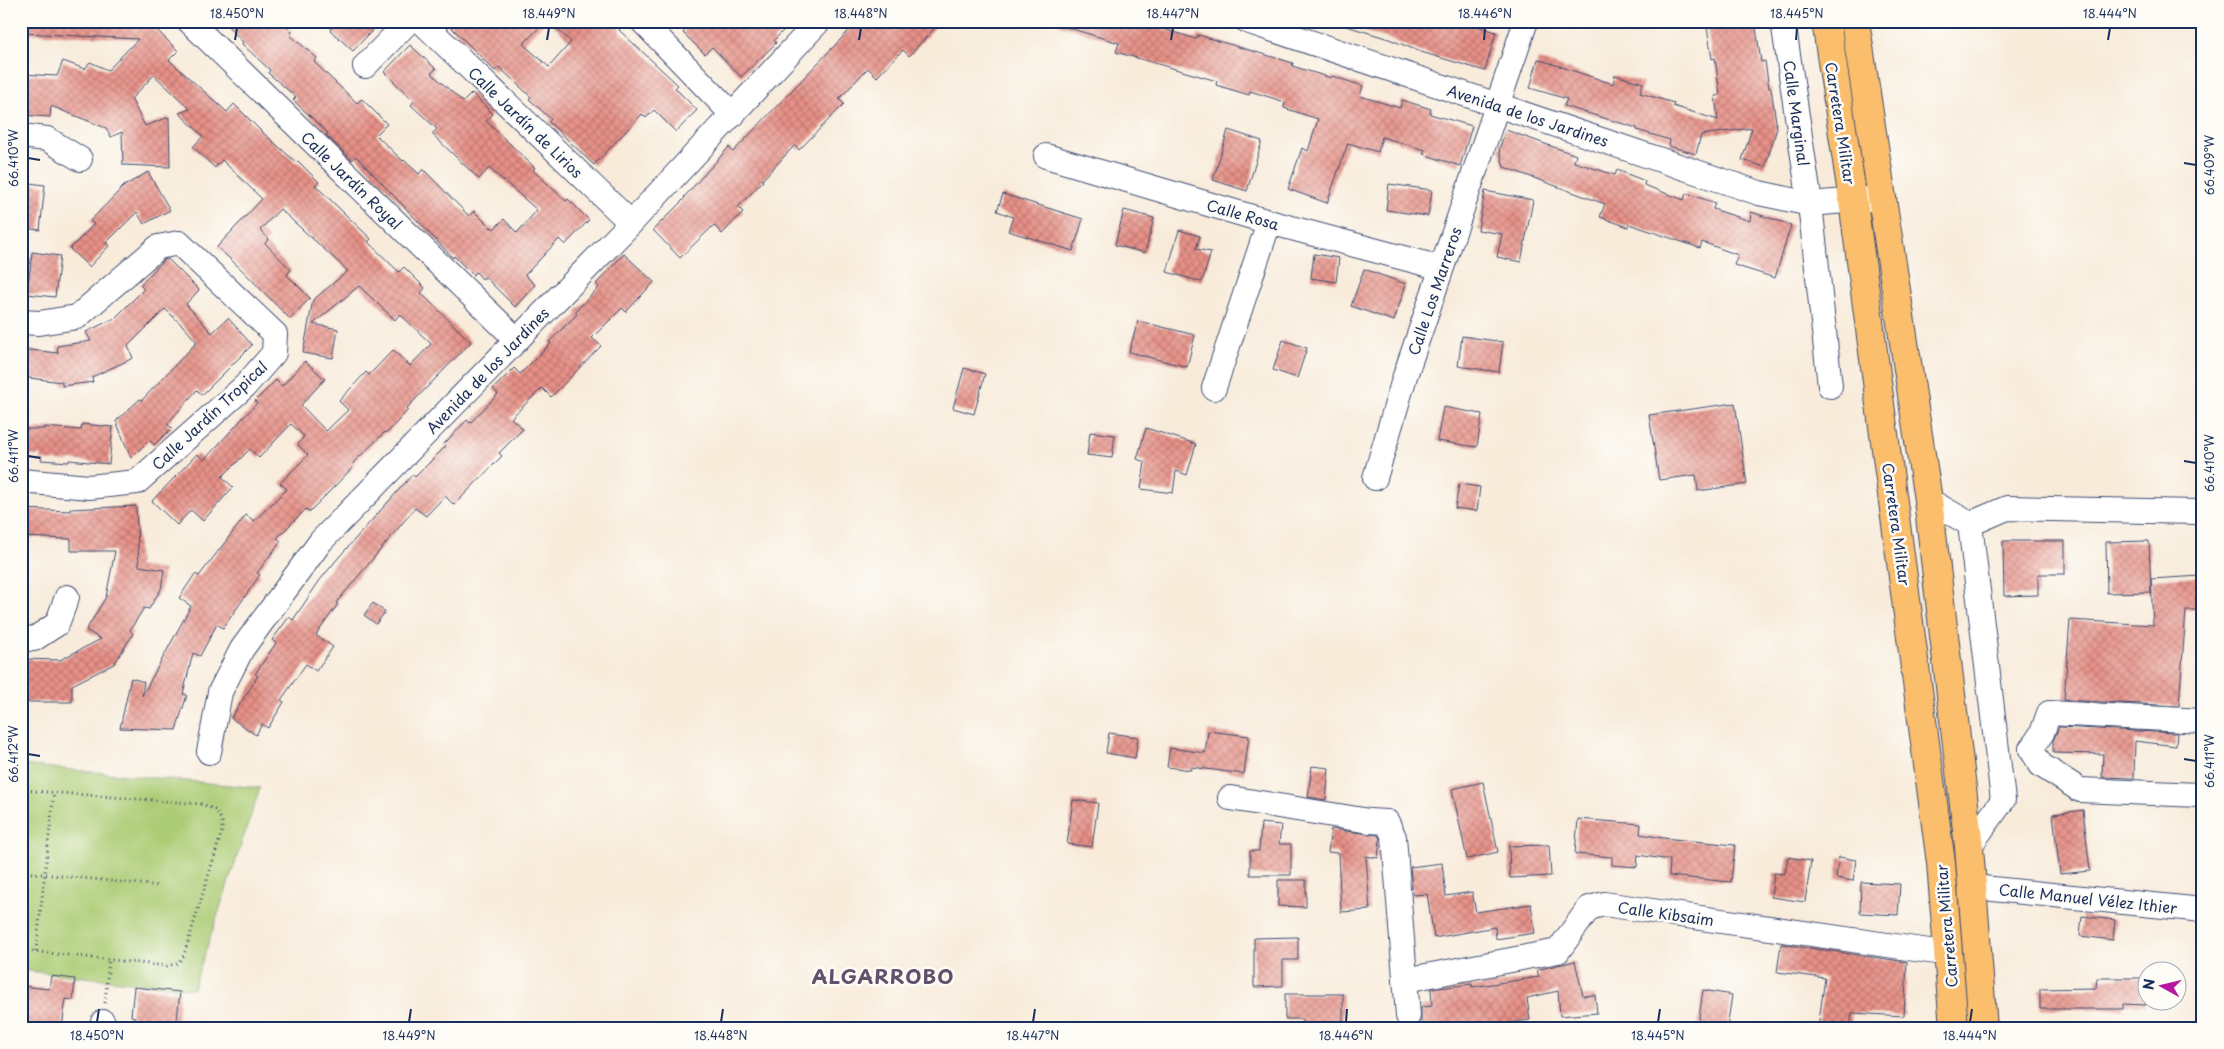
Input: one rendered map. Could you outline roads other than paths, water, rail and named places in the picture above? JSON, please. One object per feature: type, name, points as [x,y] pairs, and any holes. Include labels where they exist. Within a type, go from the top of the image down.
[{"type":"main road","name":"Carretera Militar","points":[[1826,21],[1853,201],[1941,863],[1950,954],[1954,1028]]},
{"type":"main road","name":"Carretera Militar","points":[[1856,21],[1881,198],[1928,500],[1973,887],[1982,1028]]},
{"type":"street","name":"Calle Jardín Royal","points":[[189,21],[516,339]]},
{"type":"street","points":[[365,66],[409,21]]},
{"type":"street","name":"Calle Jardín de Lirios","points":[[421,21],[631,222]]},
{"type":"street","points":[[642,21],[733,115]]},
{"type":"street","name":"Avenida de los Jardines","points":[[208,752],[220,692],[242,649],[321,541],[631,222],[819,21]]},
{"type":"street","name":"Avenida de los Jardines","points":[[1247,21],[1759,192],[1810,204],[1881,198]]},
{"type":"street","name":"Calle Los Marreros","points":[[1374,478],[1405,376],[1526,21]]},
{"type":"street","name":"Calle Marginal","points":[[1783,21],[1810,204],[1830,386]]},
{"type":"street","points":[[21,136],[46,139],[80,159]]},
{"type":"street","name":"Calle Rosa","points":[[1046,156],[1268,222],[1441,268]]},
{"type":"street","points":[[1214,388],[1268,222]]},
{"type":"street","name":"Calle Jardín Tropical","points":[[21,322],[39,323],[77,317],[158,247],[179,243],[275,334],[274,354],[245,386],[137,482],[89,487],[21,481]]},
{"type":"street","points":[[1928,500],[1970,524]]},
{"type":"street","points":[[1970,524],[2007,508],[2198,512]]},
{"type":"street","points":[[1968,847],[2003,800],[1970,524]]},
{"type":"street","points":[[21,638],[34,639],[57,624],[67,597]]},
{"type":"street","points":[[2031,748],[2042,733],[2049,713],[2203,720]]},
{"type":"street","points":[[1997,750],[2031,748]]},
{"type":"street","points":[[2031,748],[2041,765],[2080,790],[2203,794]]},
{"type":"street","points":[[1230,798],[1369,821],[1387,822],[1394,837],[1408,1016]]},
{"type":"street","name":"Calle Manuel Vélez Ithier","points":[[1973,887],[2203,910]]},
{"type":"street","name":"Calle Kibsaim","points":[[1405,980],[1558,951],[1589,908],[1604,904],[1950,954]]},
{"type":"district","name":"ALGARROBO","points":[[883,976]]}]
